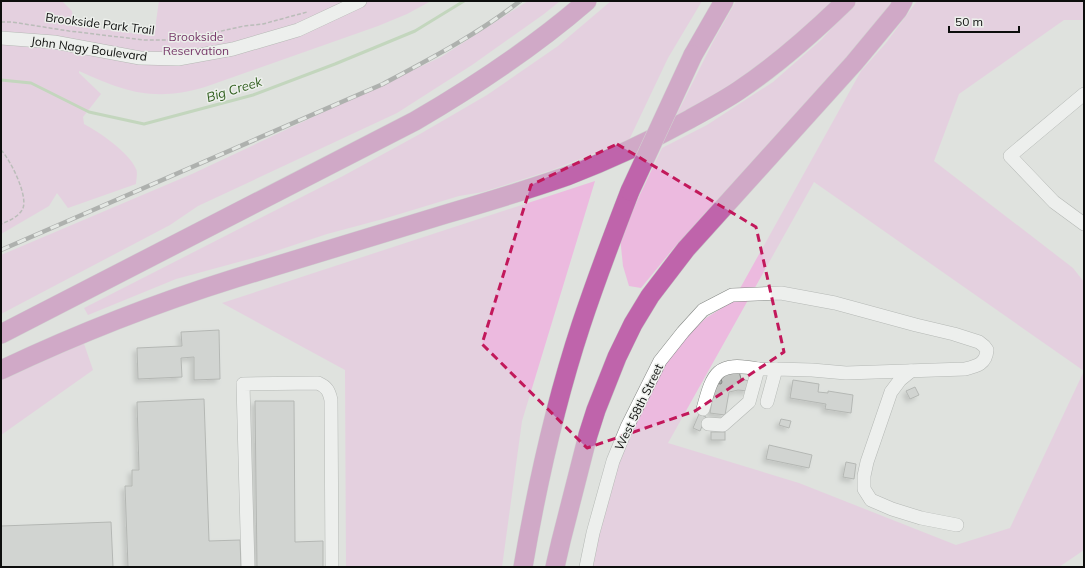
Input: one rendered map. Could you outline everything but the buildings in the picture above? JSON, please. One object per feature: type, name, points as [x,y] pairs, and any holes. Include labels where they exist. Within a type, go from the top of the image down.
[{"type":"highway","points":[[1,334],[415,121],[465,91],[526,49],[587,1]]},
{"type":"highway","points":[[523,567],[544,456],[562,386],[605,255],[630,191],[693,55],[724,1]]},
{"type":"highway","points":[[1,370],[39,352],[198,290],[511,194],[566,176],[608,159],[670,130],[738,91],[795,48],[846,1]]},
{"type":"highway","points":[[555,567],[574,488],[596,410],[617,356],[633,324],[650,296],[686,249],[854,63],[903,1]]},
{"type":"street","name":"John Nagy Boulevard","points":[[1,38],[54,42],[140,58],[178,60],[232,49],[298,30],[360,1]]},
{"type":"street","points":[[1084,94],[1010,156],[1054,202],[1084,224]]},
{"type":"street","name":"West 58th Street","points":[[586,567],[593,533],[613,461],[626,427],[660,361],[703,310],[732,295],[781,293],[835,303],[954,334],[979,342],[987,350],[984,360],[976,366],[970,368],[911,371]]},
{"type":"street","points":[[703,409],[708,390],[714,378],[721,369],[731,366],[846,373],[911,371]]},
{"type":"street","points":[[708,424],[723,424],[749,402],[758,368]]},
{"type":"street","points":[[767,402],[776,369]]},
{"type":"street","points":[[911,371],[900,380],[891,392],[867,462],[864,476],[864,489],[871,500],[892,510],[958,525]]},
{"type":"street","points":[[248,567],[242,384],[318,383],[326,386],[330,393],[331,400],[332,567]]},
{"type":"path","name":"Brookside Park Trail","points":[[1,22],[12,22],[144,40],[174,40],[244,26],[263,24],[310,11]]},
{"type":"path","points":[[1,150],[19,181],[24,201],[23,208],[17,215],[9,221],[1,224]]},
{"type":"highlighted area","points":[[617,144],[756,227],[784,352],[695,411],[587,448],[482,344],[531,185]]},
{"type":"green space","name":"Brookside Reservation","points":[[1,1],[62,1],[72,11],[74,25],[154,36],[159,1],[431,1],[407,14],[378,26],[205,87],[187,91],[170,94],[140,92],[111,84],[79,71],[79,73],[101,94],[83,117],[84,124],[105,137],[127,156],[137,171],[136,184],[68,208],[57,193],[49,206],[1,234]]},
{"type":"green space","points":[[528,1],[560,1],[472,65],[397,113],[198,206],[170,225],[1,314],[1,255],[192,174],[441,57]]},
{"type":"green space","points":[[611,1],[702,1],[668,58],[629,140],[552,170],[483,192],[459,196],[327,234],[264,255],[176,279],[88,315],[84,308],[343,176],[487,95],[558,46]]},
{"type":"green space","points":[[736,1],[833,1],[814,20],[759,66],[675,118],[714,40]]},
{"type":"green space","points":[[857,1],[894,1],[802,112],[706,212],[641,288],[629,286],[623,266],[620,237],[662,148],[707,125],[773,82],[821,40]]},
{"type":"green space","points":[[917,1],[1084,1],[1084,20],[1064,20],[959,94],[934,161],[1073,268],[1084,282],[1084,371],[1084,550],[1059,567],[592,567],[597,543],[623,448],[647,395],[672,353],[690,333],[706,318],[733,301],[861,71],[886,43]],"holes":[[[814,182],[1084,371],[1010,528],[956,545],[799,483],[668,443]]]},
{"type":"green space","points":[[595,181],[522,421],[502,567],[346,567],[345,370],[222,303]]},
{"type":"green space","points":[[81,335],[93,370],[1,435],[1,370]]},
{"type":"waterway","name":"Big Creek","points":[[1,80],[31,83],[89,112],[144,124],[253,95],[335,64],[415,31],[464,1]]},
{"type":"railway","points":[[1,250],[383,84],[471,35],[520,1]]}]
